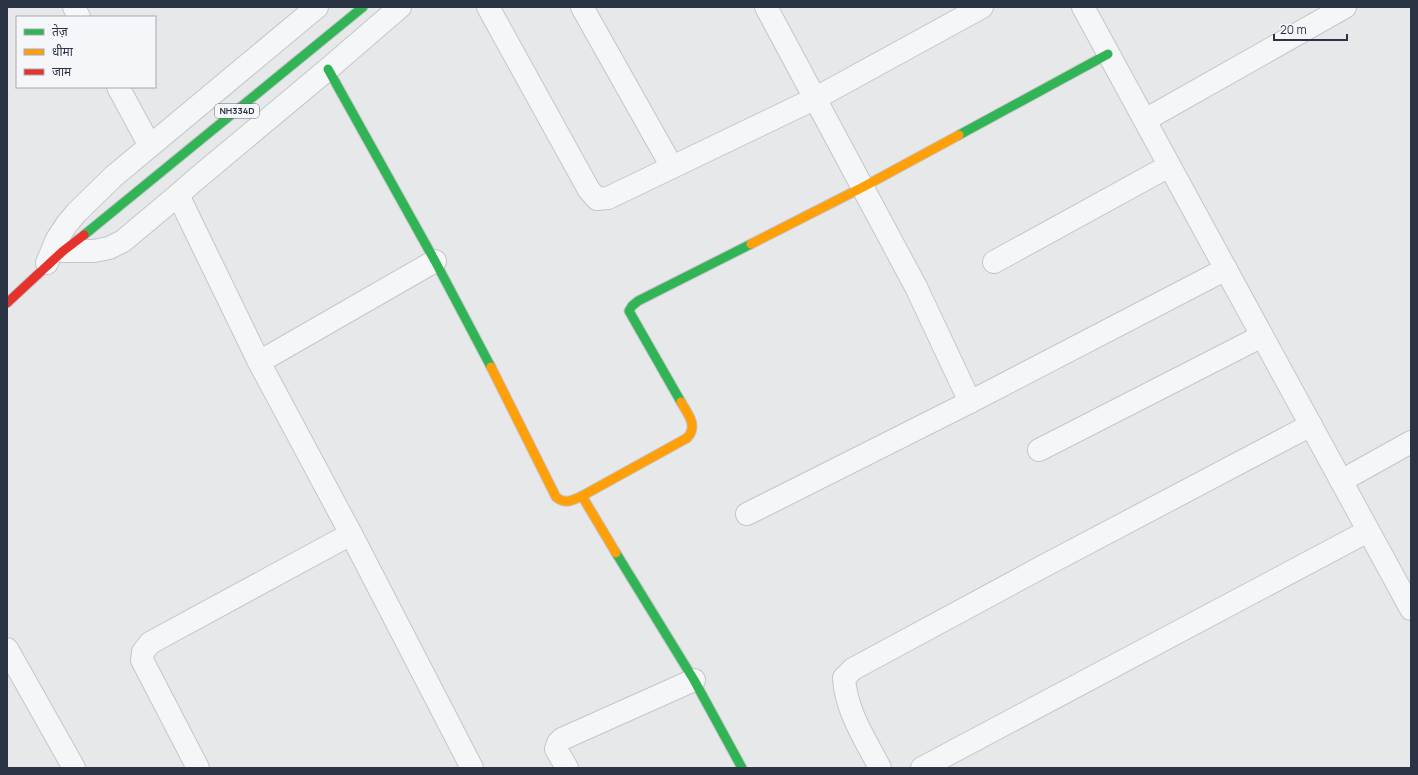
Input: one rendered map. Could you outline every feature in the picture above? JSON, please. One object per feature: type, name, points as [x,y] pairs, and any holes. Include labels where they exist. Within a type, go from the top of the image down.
[{"type":"main road","name":"NH334D","points":[[7,303],[63,251],[363,7]]},
{"type":"main road","points":[[328,69],[435,261],[556,497],[560,501],[566,503],[582,496],[685,440],[693,433],[694,428],[692,422],[629,311],[632,306],[645,297],[863,187],[1108,54]]},
{"type":"main road","points":[[582,496],[694,680],[742,768]]},
{"type":"street","points":[[74,7],[79,16]]},
{"type":"street","points":[[45,268],[57,239],[77,212],[114,176],[317,7]]},
{"type":"street","points":[[63,251],[94,251],[109,248],[122,241],[400,7]]},
{"type":"street","points":[[488,7],[589,190],[597,199],[608,198],[816,98],[982,7]]},
{"type":"street","points":[[582,7],[672,167]]},
{"type":"street","points":[[766,7],[916,287],[970,402]]},
{"type":"street","points":[[1083,7],[1411,609]]},
{"type":"street","points":[[1145,120],[1345,7]]},
{"type":"street","points":[[119,88],[150,146]]},
{"type":"street","points":[[994,262],[1170,166]]},
{"type":"street","points":[[178,195],[259,362],[351,534],[472,768]]},
{"type":"street","points":[[259,362],[435,261]]},
{"type":"street","points":[[748,514],[970,402],[1226,269]]},
{"type":"street","points":[[1039,450],[1262,336]]},
{"type":"street","points":[[880,768],[850,709],[844,690],[844,678],[853,669],[1040,568],[1311,425]]},
{"type":"street","points":[[1341,481],[1411,442]]},
{"type":"street","points":[[922,768],[1368,531]]},
{"type":"street","points":[[198,768],[142,660],[143,652],[150,643],[351,534]]},
{"type":"street","points":[[7,649],[74,768]]},
{"type":"street","points":[[567,768],[556,749],[562,738],[694,680]]},
{"type":"traffic: fast","points":[[84,235],[363,7]]},
{"type":"traffic: fast","points":[[959,135],[1108,54]]},
{"type":"traffic: fast","points":[[328,69],[435,261],[491,367]]},
{"type":"traffic: fast","points":[[681,402],[629,311],[638,301],[751,244]]},
{"type":"traffic: fast","points":[[616,553],[694,680],[742,768]]},
{"type":"traffic: slow","points":[[751,244],[863,187],[959,135]]},
{"type":"traffic: slow","points":[[491,367],[556,497],[566,501],[582,496],[616,553]]},
{"type":"traffic: slow","points":[[582,496],[687,438],[692,429],[692,424],[689,415],[681,402]]},
{"type":"traffic: jam","points":[[7,303],[63,251],[84,235]]}]
